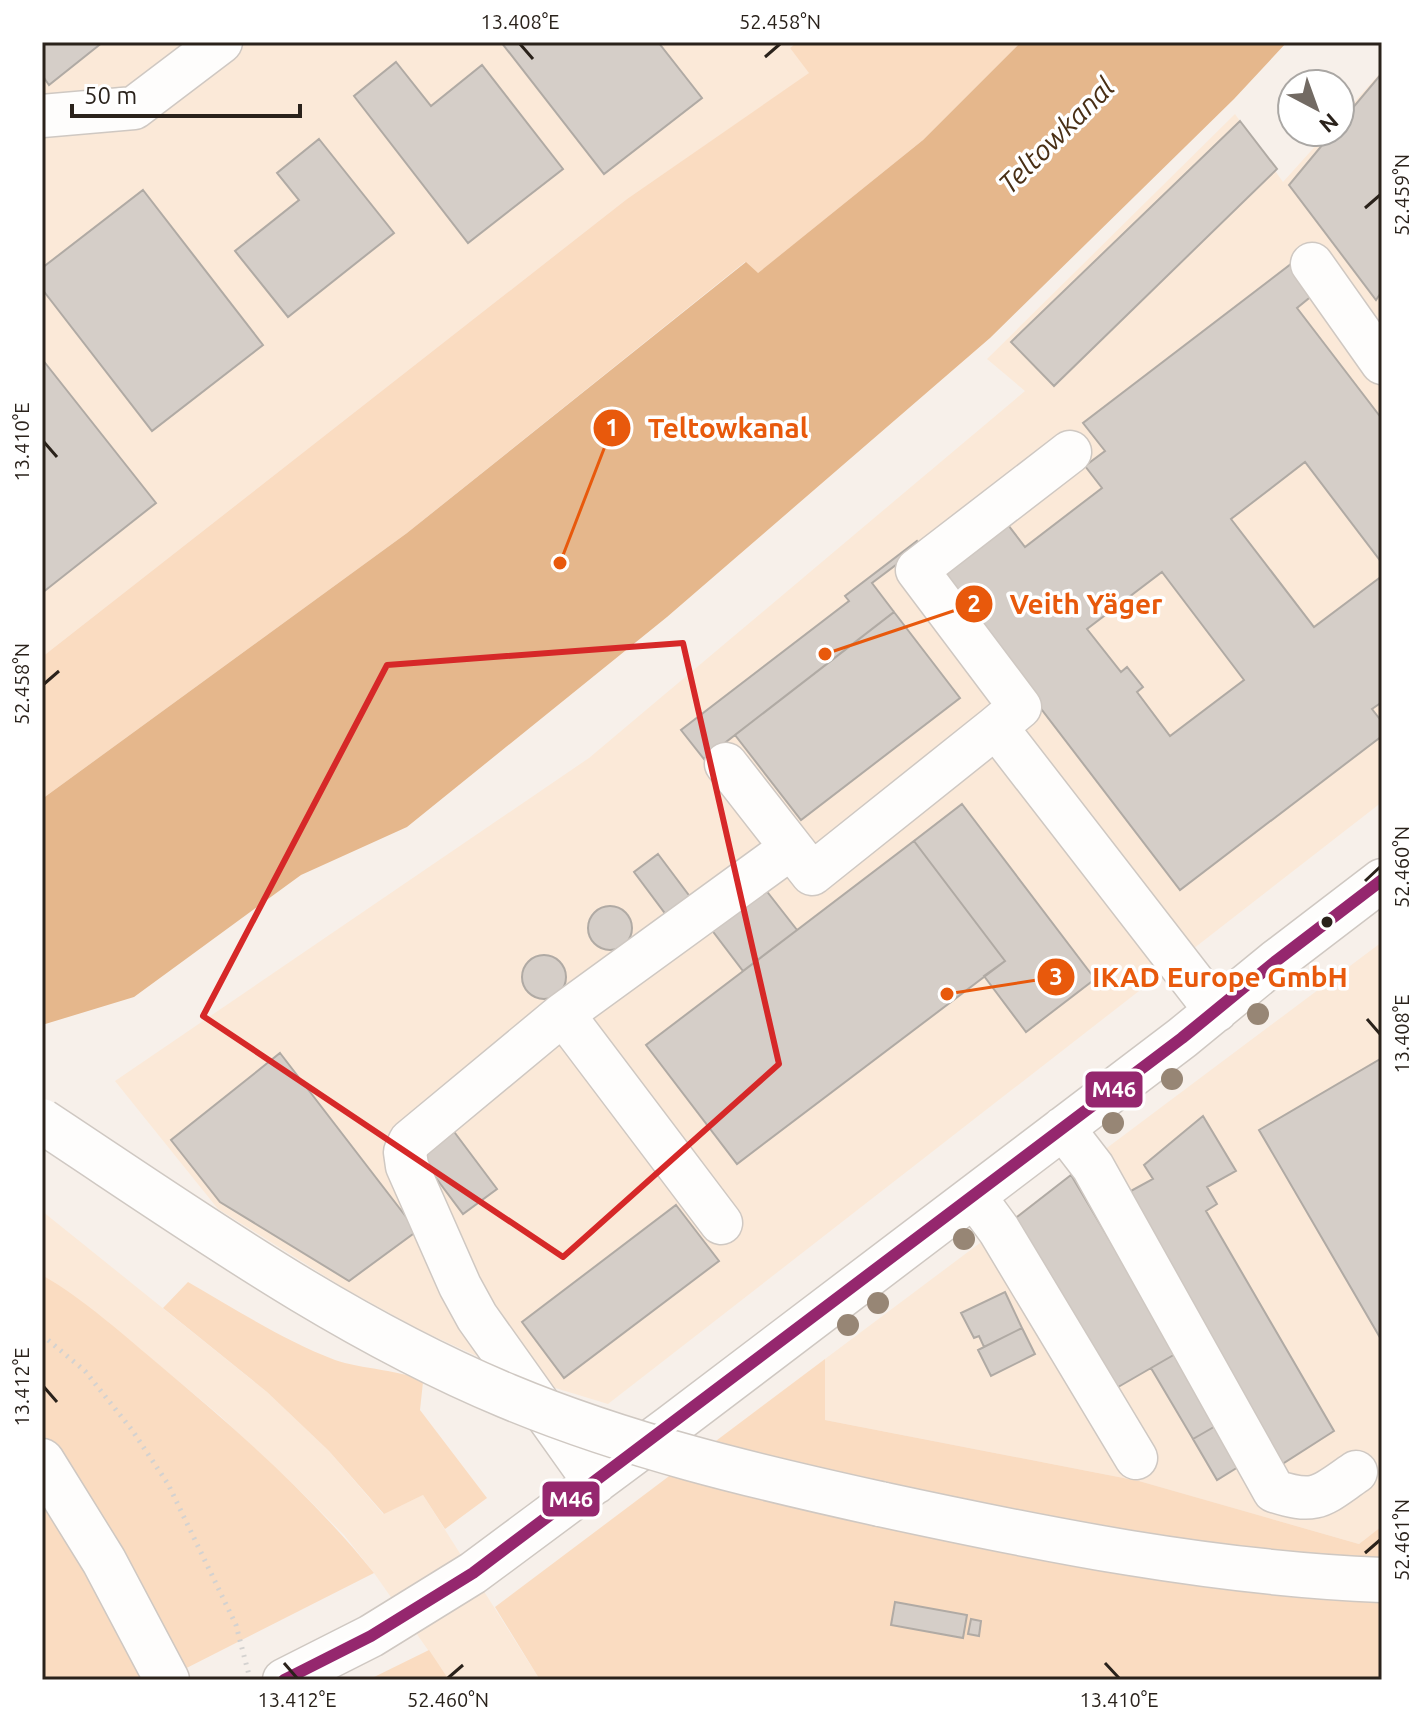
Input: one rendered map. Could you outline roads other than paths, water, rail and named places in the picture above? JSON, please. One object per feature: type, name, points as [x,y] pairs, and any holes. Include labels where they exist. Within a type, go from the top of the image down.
[{"type":"highway","points":[[42,1121],[334,1308],[450,1370],[553,1414],[628,1440],[778,1481],[1046,1539],[1253,1571],[1382,1580]]},
{"type":"highway","points":[[42,1461],[104,1561],[167,1680]]},
{"type":"street","points":[[42,116],[134,108],[221,42]]},
{"type":"street","points":[[1312,264],[1382,363]]},
{"type":"street","points":[[726,764],[812,874],[1020,707],[917,570],[1070,452]]},
{"type":"street","points":[[996,727],[1216,1011]]},
{"type":"street","points":[[595,1483],[477,1317],[407,1166],[405,1152],[410,1141],[563,1014],[791,848]]},
{"type":"street","points":[[284,1680],[404,1616],[473,1573],[974,1196],[1382,880]]},
{"type":"street","points":[[563,1014],[721,1223]]},
{"type":"street","points":[[1063,1128],[1093,1167],[1274,1491],[1300,1499],[1324,1494],[1356,1472]]},
{"type":"street","points":[[974,1196],[999,1230],[1136,1458]]},
{"type":"water","points":[[1021,42],[1287,42],[1234,99],[990,338],[667,617],[407,827],[301,875],[134,997],[42,1025],[42,799],[407,533],[746,262],[758,273],[923,140]]},
{"type":"place","name":"Teltowkanal","points":[[560,563]]},
{"type":"place","name":"Veith Yäger","points":[[825,654]]},
{"type":"place","name":"IKAD Europe GmbH","points":[[947,994]]}]
